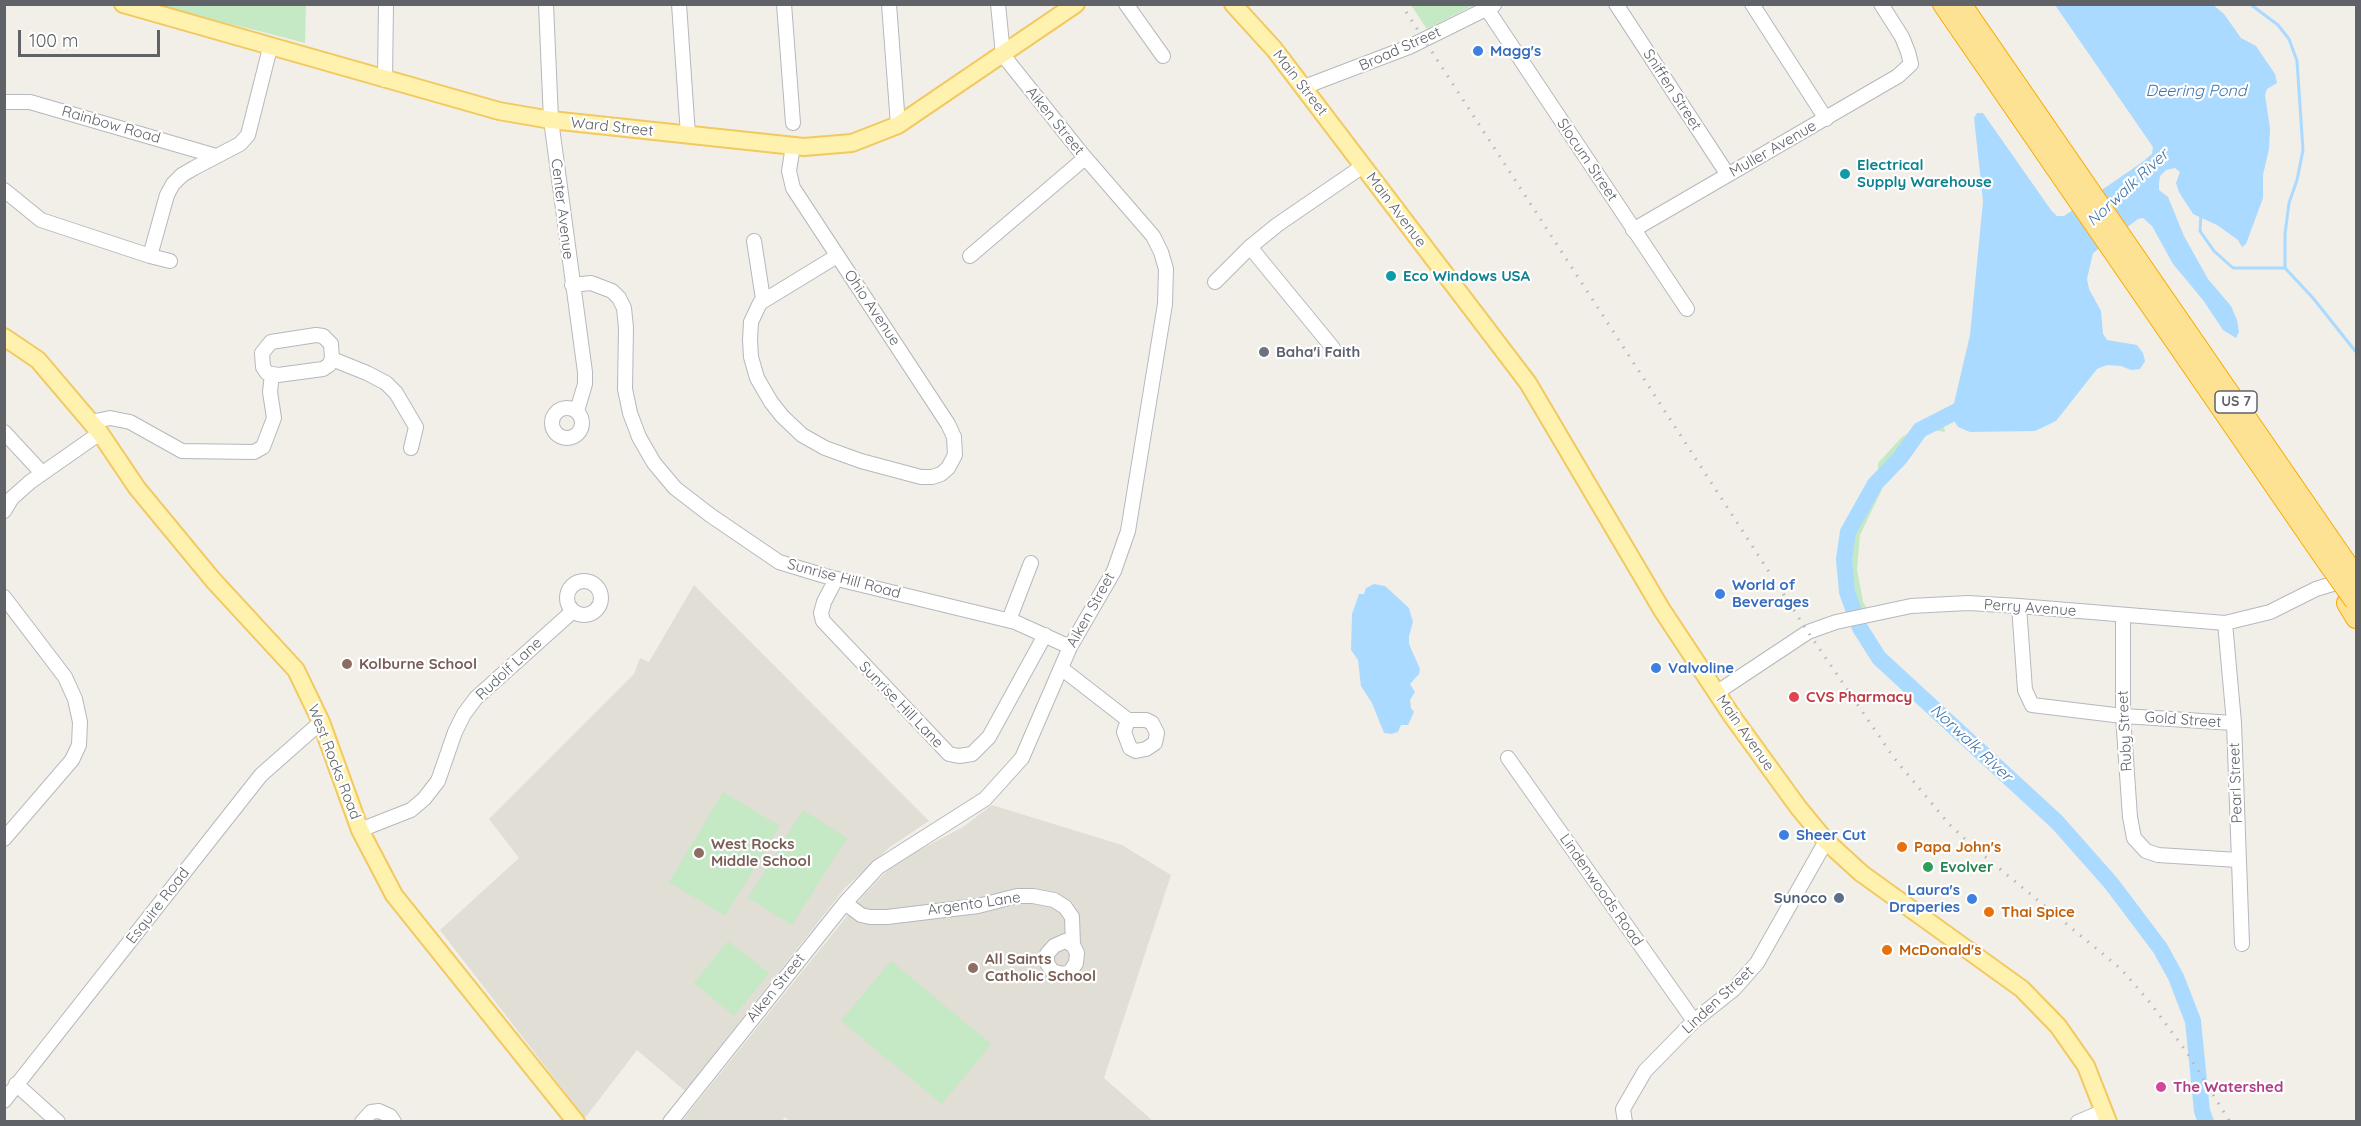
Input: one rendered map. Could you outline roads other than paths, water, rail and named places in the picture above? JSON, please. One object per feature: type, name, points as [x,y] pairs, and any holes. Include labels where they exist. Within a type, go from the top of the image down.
[{"type":"highway","name":"US 7","points":[[1943,4],[2080,190],[2303,526],[2356,577]]},
{"type":"highway","name":"US 7","points":[[1961,4],[2006,69],[2080,190]]},
{"type":"highway","points":[[1970,4],[2006,69]]},
{"type":"highway","name":"US 7","points":[[2123,253],[2265,444],[2340,561]]},
{"type":"highway","points":[[2340,561],[2354,606]]},
{"type":"main road","name":"Ward Street","points":[[123,4],[270,48],[499,111],[551,120],[820,147],[852,142],[898,124],[1076,4]]},
{"type":"main road","name":"Main Street","points":[[1233,4],[1274,49],[1363,166]]},
{"type":"main road","name":"Main Avenue","points":[[1363,166],[1528,383],[1662,610],[1716,693],[1797,807],[1826,841],[1861,873],[2022,989],[2058,1026],[2086,1066],[2106,1116]]},
{"type":"main road","name":"West Rocks Road","points":[[4,337],[38,360],[95,428],[137,488],[205,571],[296,670],[321,722],[360,830],[394,895],[576,1122]]},
{"type":"street","points":[[385,80],[386,4]]},
{"type":"street","name":"Center Avenue","points":[[546,4],[551,120],[585,384],[577,411]]},
{"type":"street","points":[[679,4],[688,135]]},
{"type":"street","points":[[784,4],[793,123]]},
{"type":"street","points":[[889,4],[898,124]]},
{"type":"street","points":[[998,4],[1003,55]]},
{"type":"street","points":[[1126,4],[1163,56]]},
{"type":"street","name":"Sniffen Street","points":[[1616,4],[1728,176]]},
{"type":"street","points":[[1752,4],[1826,119]]},
{"type":"street","name":"Muller Avenue","points":[[1634,230],[1898,76],[1911,64],[1902,37],[1881,4]]},
{"type":"street","name":"Broad Street","points":[[1304,87],[1409,47],[1491,7]]},
{"type":"street","name":"Slocum Street","points":[[1491,7],[1687,309]]},
{"type":"street","points":[[150,256],[167,195],[174,184],[182,175],[240,144],[248,135],[270,48]]},
{"type":"street","name":"Aiken Street","points":[[670,1122],[845,903],[878,867],[985,800],[1022,758],[1070,647],[1114,571],[1128,531],[1165,304],[1167,278],[1164,258],[1153,236],[1085,158],[1003,55]]},
{"type":"street","name":"Rainbow Road","points":[[4,102],[30,102],[216,156]]},
{"type":"street","name":"Ohio Avenue","points":[[764,299],[757,308],[752,322],[750,340],[753,364],[757,378],[771,402],[793,427],[825,448],[871,464],[926,477],[936,476],[948,468],[956,450],[948,424],[791,183],[789,171],[793,146]]},
{"type":"street","points":[[970,256],[1085,158]]},
{"type":"street","points":[[1215,282],[1250,247],[1277,225],[1363,166]]},
{"type":"street","points":[[4,190],[41,220],[170,261]]},
{"type":"street","points":[[754,241],[764,299],[837,256]]},
{"type":"street","points":[[1250,247],[1333,348]]},
{"type":"street","name":"Sunrise Hill Road","points":[[572,285],[591,283],[612,291],[624,308],[626,389],[630,413],[639,437],[654,464],[675,488],[747,542],[779,562],[836,579],[1009,620],[1070,647]]},
{"type":"street","points":[[316,335],[323,336],[331,344],[332,359],[323,369],[272,374],[263,367],[261,360],[265,346],[271,342],[316,335]]},
{"type":"street","points":[[332,359],[386,383],[396,393],[416,427],[411,448]]},
{"type":"street","points":[[4,511],[12,498],[110,418],[130,422],[182,451],[254,452],[263,447],[274,418],[270,392],[272,374]]},
{"type":"street","points":[[4,432],[42,473]]},
{"type":"street","points":[[1009,620],[1031,563]]},
{"type":"street","name":"Perry Avenue","points":[[1716,693],[1808,632],[1836,622],[1922,605],[1968,603],[2019,606],[2225,623],[2270,612],[2316,589],[2356,577]]},
{"type":"street","name":"Sunrise Hill Lane","points":[[836,579],[824,602],[821,613],[823,621],[949,754],[959,756],[972,754],[989,737],[1045,635]]},
{"type":"street","points":[[4,597],[65,677],[75,699],[80,722],[79,744],[72,760],[4,839]]},
{"type":"street","name":"Gold Street","points":[[2019,606],[2025,690],[2032,705],[2123,716],[2234,723]]},
{"type":"street","name":"Rudolf Lane","points":[[360,830],[411,810],[424,799],[438,781],[455,732],[464,714],[476,698],[573,611]]},
{"type":"street","name":"Ruby Street","points":[[2123,615],[2123,716],[2130,818],[2134,838],[2146,851],[2158,855],[2238,860]]},
{"type":"street","name":"Pearl Street","points":[[2225,623],[2234,723],[2242,944]]},
{"type":"street","points":[[1061,668],[1128,720]]},
{"type":"street","name":"Esquire Road","points":[[4,1101],[261,775],[321,722]]},
{"type":"street","name":"Lindenwoods Road","points":[[1508,758],[1694,1021]]},
{"type":"street","name":"Linden Street","points":[[1625,1122],[1623,1109],[1645,1071],[1694,1021],[1734,989],[1757,963],[1826,841]]},
{"type":"street","name":"Argento Lane","points":[[845,903],[861,915],[870,917],[978,906],[1017,896],[1033,896],[1054,900],[1065,907],[1072,917],[1073,945]]},
{"type":"street","points":[[16,1084],[58,1122]]},
{"type":"street","points":[[362,1122],[371,1112],[379,1111],[390,1116],[394,1122]]},
{"type":"street","points":[[2078,1122],[2106,1116]]},
{"type":"water","name":"Deering Pond","points":[[2212,4],[2224,14],[2241,38],[2256,46],[2275,74],[2277,83],[2267,89],[2265,95],[2270,128],[2269,149],[2263,175],[2263,198],[2246,244],[2242,247],[2238,240],[2217,225],[2193,214],[2179,192],[2176,183],[2180,172],[2175,168],[2166,170],[2160,176],[2159,190],[2168,197],[2184,236],[2208,279],[2231,306],[2239,332],[2236,338],[2223,330],[2203,300],[2173,264],[2152,226],[2143,218],[2138,219],[2093,253],[2087,279],[2089,289],[2101,311],[2103,334],[2107,340],[2137,345],[2145,361],[2140,369],[2131,370],[2121,366],[2107,365],[2097,369],[2056,421],[2035,431],[1970,432],[1958,427],[1951,416],[1970,335],[1983,201],[1974,118],[1977,113],[1983,113],[2051,210],[2057,216],[2064,216],[2141,163],[2152,154],[2153,147],[2055,5]]},
{"type":"water","points":[[1374,584],[1385,586],[1409,608],[1413,622],[1409,644],[1420,669],[1419,674],[1410,684],[1415,692],[1410,700],[1414,712],[1408,725],[1401,725],[1398,732],[1391,734],[1384,733],[1372,703],[1361,686],[1358,660],[1351,650],[1352,614],[1359,594],[1364,594],[1366,588]]},
{"type":"waterway","points":[[2250,4],[2278,25],[2289,39],[2297,61],[2303,150],[2297,180],[2289,203],[2285,234],[2285,268],[2313,298],[2356,352]]},
{"type":"waterway","points":[[2201,215],[2200,231],[2214,251],[2233,268],[2285,268]]},
{"type":"waterway","name":"Norwalk River","points":[[1969,405],[1920,430],[1900,458],[1875,484],[1848,532],[1844,559],[1847,592],[1860,628],[1879,658],[2057,822],[2111,883],[2160,948],[2176,977],[2193,1021],[2202,1111],[2206,1122]]},
{"type":"railway","points":[[1401,4],[1808,632],[1894,758],[1949,824],[1977,850],[2121,969],[2148,1000],[2186,1051],[2230,1122]]},
{"type":"place","name":"Magg's","points":[[1478,51]]},
{"type":"place","name":"Electrical Supply Warehouse","points":[[1845,174]]},
{"type":"place","name":"Eco Windows USA","points":[[1391,276]]},
{"type":"place","name":"Baha'i Faith","points":[[1264,352]]},
{"type":"place","name":"World of Beverages","points":[[1720,594]]},
{"type":"place","name":"Kolburne School","points":[[347,664]]},
{"type":"place","name":"Valvoline","points":[[1656,668]]},
{"type":"place","name":"CVS Pharmacy","points":[[1794,697]]},
{"type":"place","name":"Sheer Cut","points":[[1784,835]]},
{"type":"place","name":"Papa John's","points":[[1902,847]]},
{"type":"place","name":"West Rocks Middle School","points":[[699,853]]},
{"type":"place","name":"Evolver","points":[[1928,867]]},
{"type":"place","name":"Sunoco","points":[[1839,898]]},
{"type":"place","name":"Laura's Draperies","points":[[1972,899]]},
{"type":"place","name":"Thai Spice","points":[[1989,912]]},
{"type":"place","name":"McDonald's","points":[[1887,950]]},
{"type":"place","name":"All Saints Catholic School","points":[[973,968]]},
{"type":"place","name":"The Watershed","points":[[2161,1087]]}]
